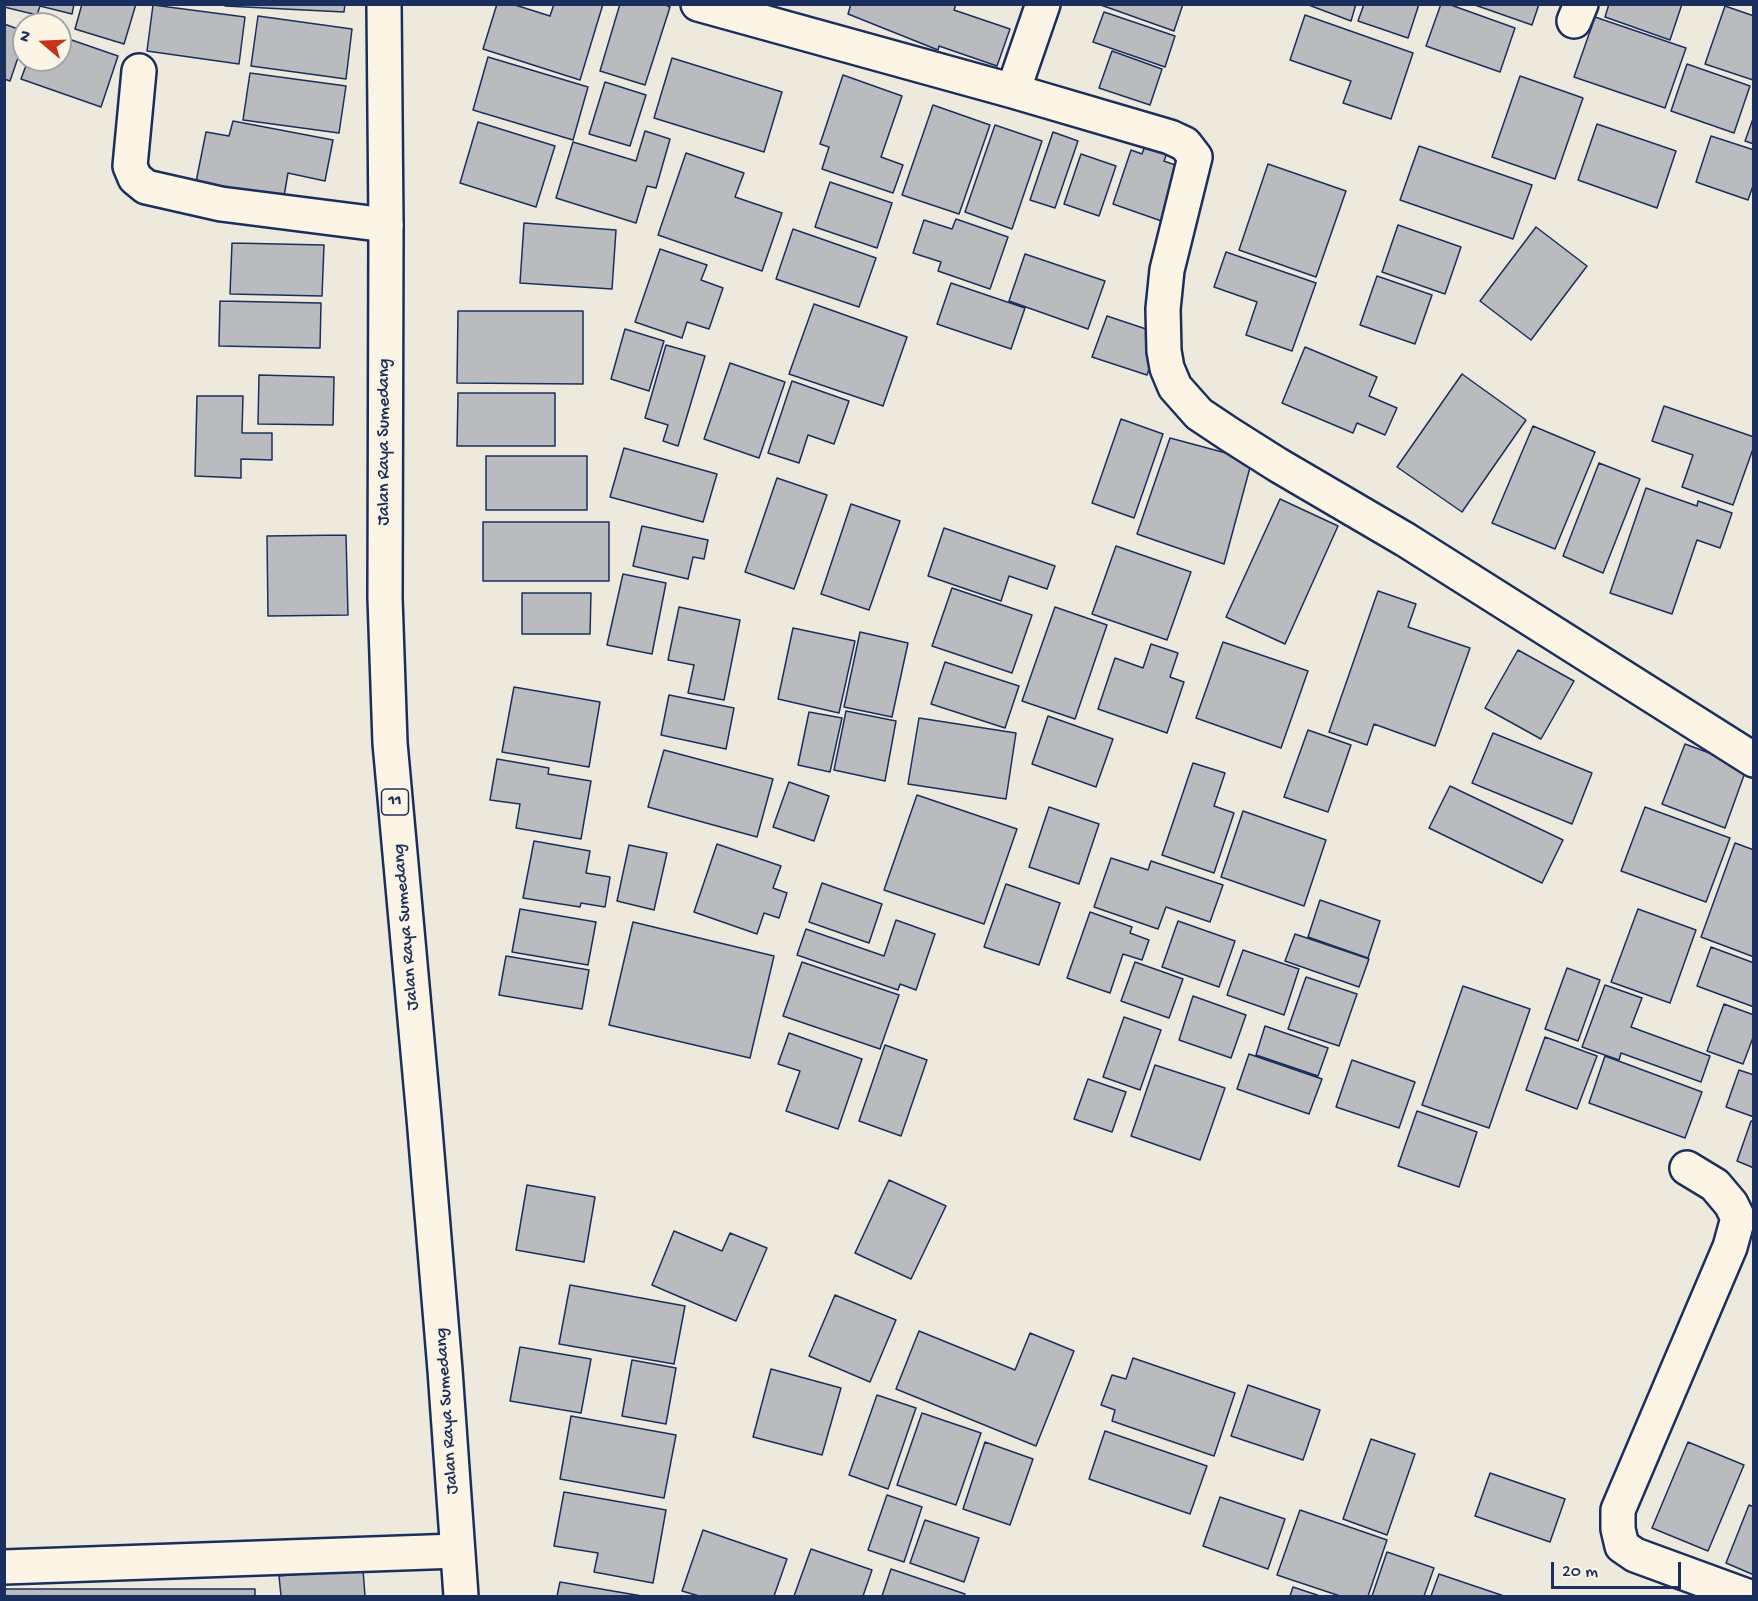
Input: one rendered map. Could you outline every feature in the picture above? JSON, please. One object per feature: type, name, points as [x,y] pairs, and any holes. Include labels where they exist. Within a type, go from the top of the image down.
[{"type":"main road","name":"Jalan Raya Sumedang","points":[[384,4],[385,598],[390,743],[445,1370],[460,1596]]},
{"type":"main road","points":[[698,4],[1170,136],[1185,144],[1195,157],[1167,270],[1163,309],[1164,330],[1167,369],[1175,387],[1199,414],[1278,465],[1406,540],[1754,760]]},
{"type":"main road","points":[[1013,91],[1043,4]]},
{"type":"main road","points":[[139,71],[130,166],[135,178],[146,187],[222,204],[386,225]]},
{"type":"main road","points":[[1687,1168],[1715,1185],[1731,1204],[1738,1218],[1730,1247],[1618,1510],[1618,1529],[1622,1546],[1635,1555],[1747,1596]]},
{"type":"main road","points":[[4,1567],[457,1551]]},
{"type":"building","points":[[4,4],[74,4],[72,14],[72,12],[40,6],[38,12],[25,12],[4,7]]},
{"type":"building","points":[[82,4],[136,4],[124,44],[75,29]]},
{"type":"building","points":[[225,4],[345,4],[344,12],[225,6]]},
{"type":"building","points":[[497,4],[512,4],[550,16],[554,4],[603,4],[580,80],[483,49]]},
{"type":"building","points":[[620,4],[663,4],[670,7],[645,85],[600,71]]},
{"type":"building","points":[[851,4],[956,4],[954,10],[1010,29],[997,66],[939,46],[938,50],[848,14]]},
{"type":"building","points":[[1098,4],[1183,4],[1174,31]]},
{"type":"building","points":[[1306,4],[1356,4],[1351,21]]},
{"type":"building","points":[[1364,4],[1419,4],[1408,38],[1358,21]]},
{"type":"building","points":[[1441,4],[1448,4],[1515,28],[1500,72],[1426,46]]},
{"type":"building","points":[[1472,4],[1539,4],[1532,25]]},
{"type":"building","points":[[1609,4],[1682,4],[1670,40],[1605,17]]},
{"type":"building","points":[[153,5],[245,17],[239,64],[147,51]]},
{"type":"building","points":[[1725,6],[1754,16],[1753,80],[1705,64]]},
{"type":"building","points":[[1104,12],[1175,36],[1165,67],[1093,42]]},
{"type":"building","points":[[1305,15],[1413,53],[1391,119],[1343,103],[1351,81],[1290,60]]},
{"type":"building","points":[[258,16],[352,29],[346,79],[251,66]]},
{"type":"building","points":[[1595,17],[1686,48],[1665,108],[1574,77]]},
{"type":"building","points":[[4,24],[12,27],[13,72],[10,81],[4,79]]},
{"type":"building","points":[[72,40],[118,56],[101,107],[21,79],[24,72],[72,72]]},
{"type":"building","points":[[1112,51],[1162,69],[1150,105],[1099,88]]},
{"type":"building","points":[[488,57],[588,87],[573,140],[473,110]]},
{"type":"building","points":[[672,58],[782,92],[764,152],[654,118]]},
{"type":"building","points":[[1687,64],[1750,86],[1734,133],[1671,111]]},
{"type":"building","points":[[250,73],[346,86],[339,133],[243,120]]},
{"type":"building","points":[[843,75],[902,96],[881,157],[903,165],[893,193],[822,169],[829,147],[820,144]]},
{"type":"building","points":[[1520,76],[1583,98],[1555,179],[1492,157]]},
{"type":"building","points":[[605,82],[646,95],[630,146],[589,134]]},
{"type":"building","points":[[933,105],[990,125],[959,214],[902,195]]},
{"type":"building","points":[[1754,116],[1754,144],[1745,141]]},
{"type":"building","points":[[233,121],[333,140],[325,181],[288,173],[282,208],[194,192],[206,132],[229,136]]},
{"type":"building","points":[[478,122],[555,146],[536,207],[460,183]]},
{"type":"building","points":[[1597,124],[1676,151],[1657,208],[1578,180]]},
{"type":"building","points":[[995,125],[1042,141],[1012,229],[965,212]]},
{"type":"building","points":[[645,131],[670,139],[656,188],[647,186],[636,223],[556,198],[573,142],[636,161]]},
{"type":"building","points":[[1053,132],[1078,141],[1055,208],[1030,200]]},
{"type":"building","points":[[1711,136],[1754,150],[1754,183],[1748,200],[1696,182]]},
{"type":"building","points":[[1148,137],[1170,145],[1164,161],[1189,170],[1170,224],[1113,204],[1131,150],[1142,154]]},
{"type":"building","points":[[1419,146],[1532,185],[1513,239],[1400,200]]},
{"type":"building","points":[[686,153],[744,173],[735,197],[782,213],[762,271],[658,235]]},
{"type":"building","points":[[1081,154],[1116,166],[1099,216],[1064,204]]},
{"type":"building","points":[[1268,164],[1346,191],[1316,277],[1239,250]]},
{"type":"building","points":[[830,182],[892,203],[877,248],[815,227]]},
{"type":"building","points":[[956,219],[1008,237],[990,289],[938,271],[941,262],[913,253],[924,220],[952,229]]},
{"type":"building","points":[[524,223],[616,230],[612,289],[520,283]]},
{"type":"building","points":[[1398,225],[1461,247],[1445,294],[1382,272]]},
{"type":"building","points":[[1536,227],[1587,266],[1531,340],[1480,301]]},
{"type":"building","points":[[793,229],[876,258],[859,307],[776,279]]},
{"type":"building","points":[[232,243],[324,245],[322,296],[230,294]]},
{"type":"building","points":[[660,249],[707,265],[701,280],[723,288],[709,329],[687,322],[682,338],[635,322]]},
{"type":"building","points":[[1226,252],[1316,283],[1292,351],[1246,335],[1257,302],[1214,287]]},
{"type":"building","points":[[1025,254],[1105,281],[1088,329],[1009,301]]},
{"type":"building","points":[[1377,276],[1432,295],[1415,344],[1360,325]]},
{"type":"building","points":[[951,283],[1025,308],[1011,349],[937,324]]},
{"type":"building","points":[[220,301],[321,303],[320,348],[219,346]]},
{"type":"building","points":[[814,304],[907,337],[883,406],[789,374]]},
{"type":"building","points":[[458,311],[583,311],[583,384],[457,383]]},
{"type":"building","points":[[1107,316],[1161,334],[1147,375],[1092,357]]},
{"type":"building","points":[[625,329],[664,341],[649,391],[611,379]]},
{"type":"building","points":[[666,345],[705,356],[678,446],[663,441],[668,425],[645,418]]},
{"type":"building","points":[[1305,347],[1377,377],[1369,396],[1397,408],[1385,435],[1357,423],[1353,433],[1282,403]]},
{"type":"building","points":[[730,363],[785,382],[759,458],[704,439]]},
{"type":"building","points":[[1462,374],[1526,420],[1462,512],[1397,467]]},
{"type":"building","points":[[259,375],[334,377],[333,425],[258,424]]},
{"type":"building","points":[[792,381],[849,401],[834,444],[808,435],[799,463],[768,453]]},
{"type":"building","points":[[458,393],[555,393],[555,446],[457,446]]},
{"type":"building","points":[[197,396],[243,396],[242,433],[272,433],[272,460],[241,459],[241,478],[195,476]]},
{"type":"building","points":[[1664,406],[1754,437],[1754,446],[1733,505],[1682,487],[1693,455],[1652,441]]},
{"type":"building","points":[[1121,419],[1163,434],[1134,518],[1092,503]]},
{"type":"building","points":[[1533,426],[1595,452],[1555,549],[1492,523]]},
{"type":"building","points":[[1170,438],[1252,460],[1224,564],[1137,534]]},
{"type":"building","points":[[624,448],[717,474],[703,522],[610,497]]},
{"type":"building","points":[[486,456],[587,456],[587,510],[486,510]]},
{"type":"building","points":[[1599,463],[1640,479],[1603,573],[1563,556]]},
{"type":"building","points":[[777,478],[827,495],[794,589],[745,572]]},
{"type":"building","points":[[1646,488],[1697,506],[1698,501],[1732,513],[1720,548],[1697,540],[1672,614],[1610,593]]},
{"type":"building","points":[[1280,499],[1338,526],[1285,644],[1226,617]]},
{"type":"building","points":[[851,504],[900,521],[869,610],[821,594]]},
{"type":"building","points":[[483,522],[609,522],[609,581],[483,581]]},
{"type":"building","points":[[642,526],[708,540],[704,559],[693,557],[688,579],[633,566]]},
{"type":"building","points":[[944,528],[1055,566],[1047,589],[1009,576],[1001,601],[928,576]]},
{"type":"building","points":[[346,535],[348,615],[268,616],[267,536]]},
{"type":"building","points":[[1116,546],[1191,572],[1167,640],[1092,614]]},
{"type":"building","points":[[623,574],[666,583],[652,654],[607,645]]},
{"type":"building","points":[[952,588],[1032,615],[1012,673],[932,646]]},
{"type":"building","points":[[1378,591],[1416,604],[1408,627],[1470,648],[1435,746],[1374,724],[1367,745],[1329,732]]},
{"type":"building","points":[[522,593],[591,593],[590,634],[522,634]]},
{"type":"building","points":[[679,607],[740,620],[724,700],[688,693],[694,665],[668,660]]},
{"type":"building","points":[[1055,607],[1107,625],[1075,719],[1022,701]]},
{"type":"building","points":[[793,628],[855,641],[839,713],[778,699]]},
{"type":"building","points":[[860,632],[908,643],[892,717],[844,707]]},
{"type":"building","points":[[1223,642],[1308,671],[1281,748],[1196,718]]},
{"type":"building","points":[[1151,644],[1178,653],[1170,677],[1184,682],[1167,733],[1098,709],[1115,658],[1143,668]]},
{"type":"building","points":[[1518,650],[1574,681],[1541,739],[1485,708]]},
{"type":"building","points":[[945,662],[1019,686],[1005,728],[931,704]]},
{"type":"building","points":[[514,687],[600,702],[589,767],[502,752]]},
{"type":"building","points":[[669,695],[734,708],[726,749],[661,735]]},
{"type":"building","points":[[846,711],[896,721],[885,781],[834,770]]},
{"type":"building","points":[[809,712],[842,718],[830,772],[798,765]]},
{"type":"building","points":[[1048,716],[1113,739],[1096,787],[1032,764]]},
{"type":"building","points":[[919,718],[1016,733],[1006,799],[908,784]]},
{"type":"building","points":[[1308,730],[1351,745],[1328,812],[1284,797]]},
{"type":"building","points":[[1493,733],[1592,773],[1572,824],[1472,783]]},
{"type":"building","points":[[1685,744],[1747,767],[1725,828],[1662,804]]},
{"type":"building","points":[[664,750],[773,779],[757,837],[648,807]]},
{"type":"building","points":[[497,759],[549,768],[548,774],[591,781],[581,839],[516,828],[520,804],[490,800]]},
{"type":"building","points":[[1193,763],[1225,773],[1214,806],[1234,813],[1214,873],[1162,855]]},
{"type":"building","points":[[789,782],[829,796],[814,841],[773,827]]},
{"type":"building","points":[[1450,786],[1563,840],[1542,883],[1429,828]]},
{"type":"building","points":[[917,795],[1017,829],[984,924],[884,890]]},
{"type":"building","points":[[1049,807],[1099,824],[1079,884],[1029,867]]},
{"type":"building","points":[[1645,807],[1730,838],[1706,902],[1621,871]]},
{"type":"building","points":[[1243,811],[1326,840],[1304,906],[1221,877]]},
{"type":"building","points":[[534,841],[590,851],[586,873],[610,877],[605,907],[581,903],[580,907],[523,898]]},
{"type":"building","points":[[1735,843],[1754,850],[1754,957],[1701,937]]},
{"type":"building","points":[[717,844],[781,866],[773,888],[787,893],[779,918],[764,913],[757,934],[694,912]]},
{"type":"building","points":[[629,845],[667,853],[654,910],[617,901]]},
{"type":"building","points":[[1111,858],[1148,870],[1151,861],[1223,885],[1210,922],[1166,907],[1158,929],[1094,907]]},
{"type":"building","points":[[822,883],[882,904],[869,943],[809,922]]},
{"type":"building","points":[[1006,884],[1060,903],[1039,965],[984,947]]},
{"type":"building","points":[[1320,900],[1380,921],[1368,958],[1308,937]]},
{"type":"building","points":[[520,909],[596,922],[588,965],[512,952]]},
{"type":"building","points":[[1638,909],[1696,930],[1670,1003],[1611,982]]},
{"type":"building","points":[[1090,912],[1132,927],[1130,933],[1149,940],[1142,960],[1123,954],[1110,993],[1067,978]]},
{"type":"building","points":[[896,920],[935,934],[916,990],[900,984],[898,990],[797,955],[806,929],[884,956]]},
{"type":"building","points":[[1178,921],[1235,941],[1219,987],[1162,967]]},
{"type":"building","points":[[633,922],[774,956],[750,1058],[609,1025]]},
{"type":"building","points":[[1295,934],[1369,959],[1359,987],[1285,961]]},
{"type":"building","points":[[1711,947],[1754,963],[1754,1007],[1697,986]]},
{"type":"building","points":[[1243,950],[1299,969],[1284,1015],[1227,995]]},
{"type":"building","points":[[506,956],[589,970],[582,1009],[499,995]]},
{"type":"building","points":[[802,962],[899,995],[880,1049],[783,1016]]},
{"type":"building","points":[[1135,962],[1183,979],[1169,1018],[1121,1001]]},
{"type":"building","points":[[1567,968],[1600,980],[1578,1041],[1545,1029]]},
{"type":"building","points":[[1306,977],[1357,994],[1339,1046],[1288,1029]]},
{"type":"building","points":[[1605,985],[1642,998],[1631,1027],[1710,1056],[1701,1082],[1621,1053],[1619,1060],[1582,1047]]},
{"type":"building","points":[[1463,986],[1530,1009],[1489,1128],[1422,1105]]},
{"type":"building","points":[[1193,996],[1246,1015],[1231,1058],[1179,1040]]},
{"type":"building","points":[[1724,1004],[1754,1015],[1754,1035],[1743,1064],[1707,1051]]},
{"type":"building","points":[[1124,1017],[1161,1030],[1140,1090],[1103,1077]]},
{"type":"building","points":[[1265,1026],[1328,1048],[1318,1076],[1256,1055]]},
{"type":"building","points":[[789,1033],[862,1059],[838,1129],[786,1111],[800,1071],[778,1064]]},
{"type":"building","points":[[1545,1037],[1597,1056],[1577,1109],[1526,1090]]},
{"type":"building","points":[[885,1045],[927,1060],[901,1136],[859,1121]]},
{"type":"building","points":[[1249,1054],[1322,1079],[1309,1114],[1237,1089]]},
{"type":"building","points":[[1605,1056],[1702,1092],[1685,1138],[1589,1103]]},
{"type":"building","points":[[1352,1060],[1415,1082],[1399,1128],[1336,1107]]},
{"type":"building","points":[[1155,1065],[1225,1088],[1200,1160],[1131,1136]]},
{"type":"building","points":[[1739,1070],[1754,1075],[1754,1117],[1726,1107]]},
{"type":"building","points":[[1088,1079],[1126,1092],[1112,1132],[1074,1119]]},
{"type":"building","points":[[1417,1111],[1477,1132],[1459,1187],[1398,1166]]},
{"type":"building","points":[[1751,1121],[1754,1122],[1754,1168],[1737,1161]]},
{"type":"building","points":[[889,1180],[946,1206],[911,1279],[855,1253]]},
{"type":"building","points":[[527,1185],[595,1197],[584,1262],[516,1250]]},
{"type":"building","points":[[674,1231],[722,1251],[730,1233],[767,1248],[736,1321],[652,1285]]},
{"type":"building","points":[[570,1285],[685,1306],[674,1364],[559,1344]]},
{"type":"building","points":[[835,1295],[896,1320],[870,1382],[809,1356]]},
{"type":"building","points":[[919,1331],[1015,1370],[1030,1333],[1074,1351],[1036,1446],[896,1389]]},
{"type":"building","points":[[520,1347],[591,1359],[581,1413],[510,1401]]},
{"type":"building","points":[[1133,1358],[1235,1393],[1214,1456],[1112,1421],[1115,1410],[1101,1405],[1112,1375],[1126,1379]]},
{"type":"building","points":[[632,1360],[676,1368],[666,1424],[622,1416]]},
{"type":"building","points":[[771,1369],[841,1388],[822,1455],[753,1437]]},
{"type":"building","points":[[1248,1385],[1320,1410],[1303,1460],[1231,1436]]},
{"type":"building","points":[[877,1395],[916,1408],[888,1489],[849,1475]]},
{"type":"building","points":[[922,1413],[981,1433],[956,1505],[897,1485]]},
{"type":"building","points":[[571,1416],[676,1435],[664,1498],[560,1479]]},
{"type":"building","points":[[1105,1431],[1207,1466],[1190,1514],[1089,1479]]},
{"type":"building","points":[[1371,1439],[1415,1454],[1387,1535],[1343,1519]]},
{"type":"building","points":[[985,1442],[1033,1459],[1010,1525],[963,1509]]},
{"type":"building","points":[[1688,1442],[1744,1465],[1708,1551],[1652,1528]]},
{"type":"building","points":[[1490,1473],[1565,1499],[1550,1542],[1475,1516]]},
{"type":"building","points":[[564,1492],[666,1510],[653,1583],[594,1572],[598,1553],[554,1546]]},
{"type":"building","points":[[887,1495],[922,1507],[904,1562],[868,1550]]},
{"type":"building","points":[[1220,1497],[1285,1519],[1268,1569],[1203,1546]]},
{"type":"building","points":[[1749,1505],[1754,1507],[1754,1575],[1726,1563]]},
{"type":"building","points":[[1300,1510],[1387,1540],[1368,1596],[1340,1596],[1277,1575]]},
{"type":"building","points":[[925,1520],[979,1538],[964,1582],[910,1563]]},
{"type":"building","points":[[703,1530],[787,1559],[774,1596],[699,1596],[682,1591]]},
{"type":"building","points":[[811,1549],[872,1570],[863,1596],[794,1596]]},
{"type":"building","points":[[1387,1552],[1434,1568],[1424,1596],[1372,1596]]},
{"type":"building","points":[[363,1569],[365,1596],[281,1596],[279,1576]]},
{"type":"building","points":[[891,1569],[965,1594],[964,1596],[882,1596]]},
{"type":"building","points":[[1439,1574],[1504,1596],[1431,1596]]},
{"type":"building","points":[[560,1582],[642,1596],[557,1596]]},
{"type":"building","points":[[1293,1587],[1320,1596],[1290,1596]]},
{"type":"building","points":[[4,1589],[255,1589],[255,1596],[4,1596]]}]
